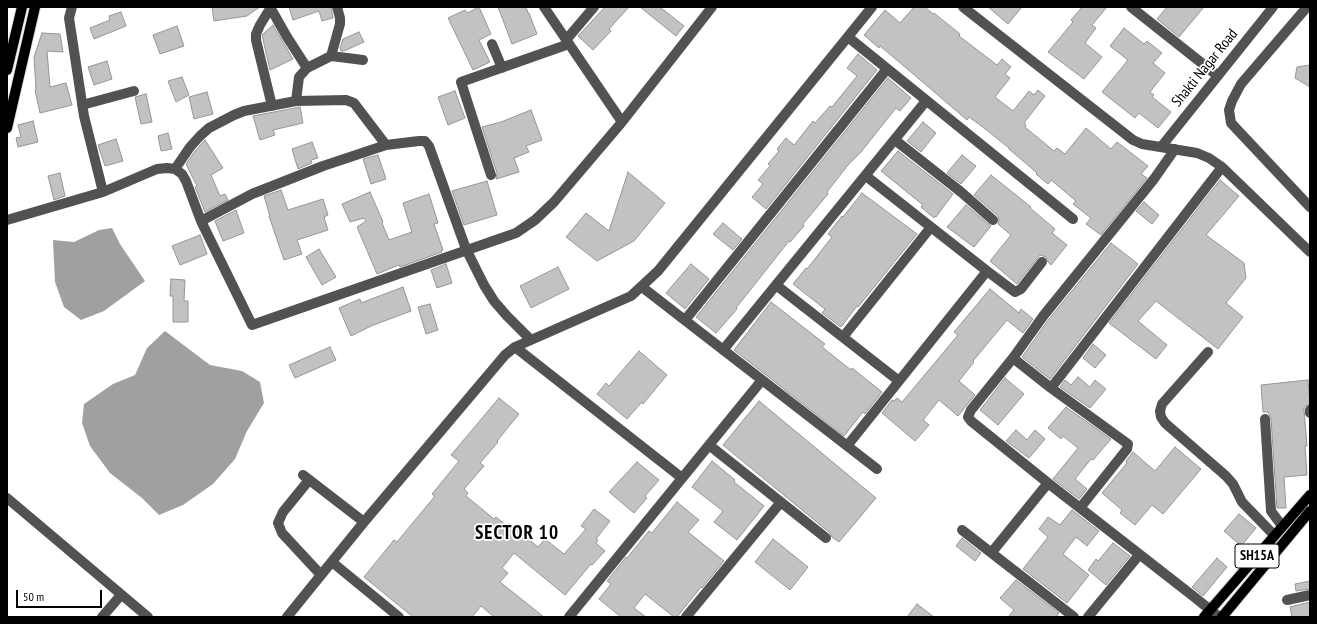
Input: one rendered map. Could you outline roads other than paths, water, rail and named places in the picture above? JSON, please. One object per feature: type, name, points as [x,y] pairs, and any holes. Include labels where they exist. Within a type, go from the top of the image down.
[{"type":"main road","points":[[7,70],[22,7]]},
{"type":"main road","points":[[7,126],[35,7]]},
{"type":"main road","name":"SH15A","points":[[1207,613],[1310,495]]},
{"type":"main road","name":"SH15A","points":[[1222,617],[1310,511]]},
{"type":"street","points":[[72,7],[69,18],[82,105],[104,192]]},
{"type":"street","points":[[270,7],[307,68]]},
{"type":"street","points":[[270,7],[256,34],[256,40],[272,106]]},
{"type":"street","points":[[331,56],[340,24],[337,7]]},
{"type":"street","points":[[544,7],[622,122]]},
{"type":"street","points":[[491,175],[461,82],[502,68],[567,42],[594,7]]},
{"type":"street","points":[[7,220],[104,192],[157,169],[175,168],[186,180],[201,221],[252,325],[466,249],[516,233],[535,220],[554,202],[622,122],[712,7]]},
{"type":"street","points":[[287,617],[364,522],[505,354],[515,347],[631,296],[658,272],[872,7]]},
{"type":"street","points":[[963,7],[1133,140],[1142,144],[1197,153],[1209,158],[1222,167],[1310,252]]},
{"type":"street","name":"Shakti Nagar Road","points":[[1161,147],[1273,7]]},
{"type":"street","points":[[1307,7],[1242,84],[1232,101],[1229,110],[1231,123],[1310,207]]},
{"type":"street","points":[[1137,9],[1218,76]]},
{"type":"street","points":[[848,37],[1073,219]]},
{"type":"street","points":[[492,44],[502,68]]},
{"type":"street","points":[[296,101],[299,77],[307,68],[331,56],[362,60]]},
{"type":"street","points":[[685,320],[887,69]]},
{"type":"street","points":[[82,105],[134,91]]},
{"type":"street","points":[[175,168],[190,147],[209,128],[244,111],[296,101],[346,100],[354,103],[386,145]]},
{"type":"street","points":[[723,350],[926,101]]},
{"type":"street","points":[[201,221],[252,194],[323,166],[386,145],[419,140],[425,141],[429,146],[466,249],[484,285],[494,301],[507,316],[532,340]]},
{"type":"street","points":[[895,140],[961,192],[993,220]]},
{"type":"street","points":[[1175,149],[1154,178],[1044,315],[971,410],[968,417],[1048,483],[1139,554],[1207,613],[1219,617]]},
{"type":"street","points":[[1051,388],[1222,167]]},
{"type":"street","points":[[866,176],[1015,292],[1018,291],[1042,262]]},
{"type":"street","points":[[843,337],[931,227]]},
{"type":"street","points":[[847,446],[987,271]]},
{"type":"street","points":[[776,285],[899,381]]},
{"type":"street","points":[[642,287],[877,469]]},
{"type":"street","points":[[515,347],[682,478]]},
{"type":"street","points":[[1208,352],[1162,404],[1160,411],[1161,417],[1165,423],[1226,476],[1233,484],[1242,502],[1274,535]]},
{"type":"street","points":[[1012,358],[1129,446],[1080,508]]},
{"type":"street","points":[[569,617],[762,380]]},
{"type":"street","points":[[1265,419],[1271,511],[1282,526]]},
{"type":"street","points":[[709,445],[826,538]]},
{"type":"street","points":[[321,575],[282,533],[278,523],[283,512],[306,477],[364,522]]},
{"type":"street","points":[[992,552],[1048,483]]},
{"type":"street","points":[[7,498],[148,617]]},
{"type":"street","points":[[686,617],[781,502]]},
{"type":"street","points":[[962,530],[1074,617]]},
{"type":"street","points":[[1088,617],[1139,554]]},
{"type":"street","points":[[332,562],[399,617]]},
{"type":"street","points":[[102,617],[121,594]]},
{"type":"street","points":[[1287,600],[1310,595]]},
{"type":"district","name":"SECTOR 10","points":[[517,534]]}]
